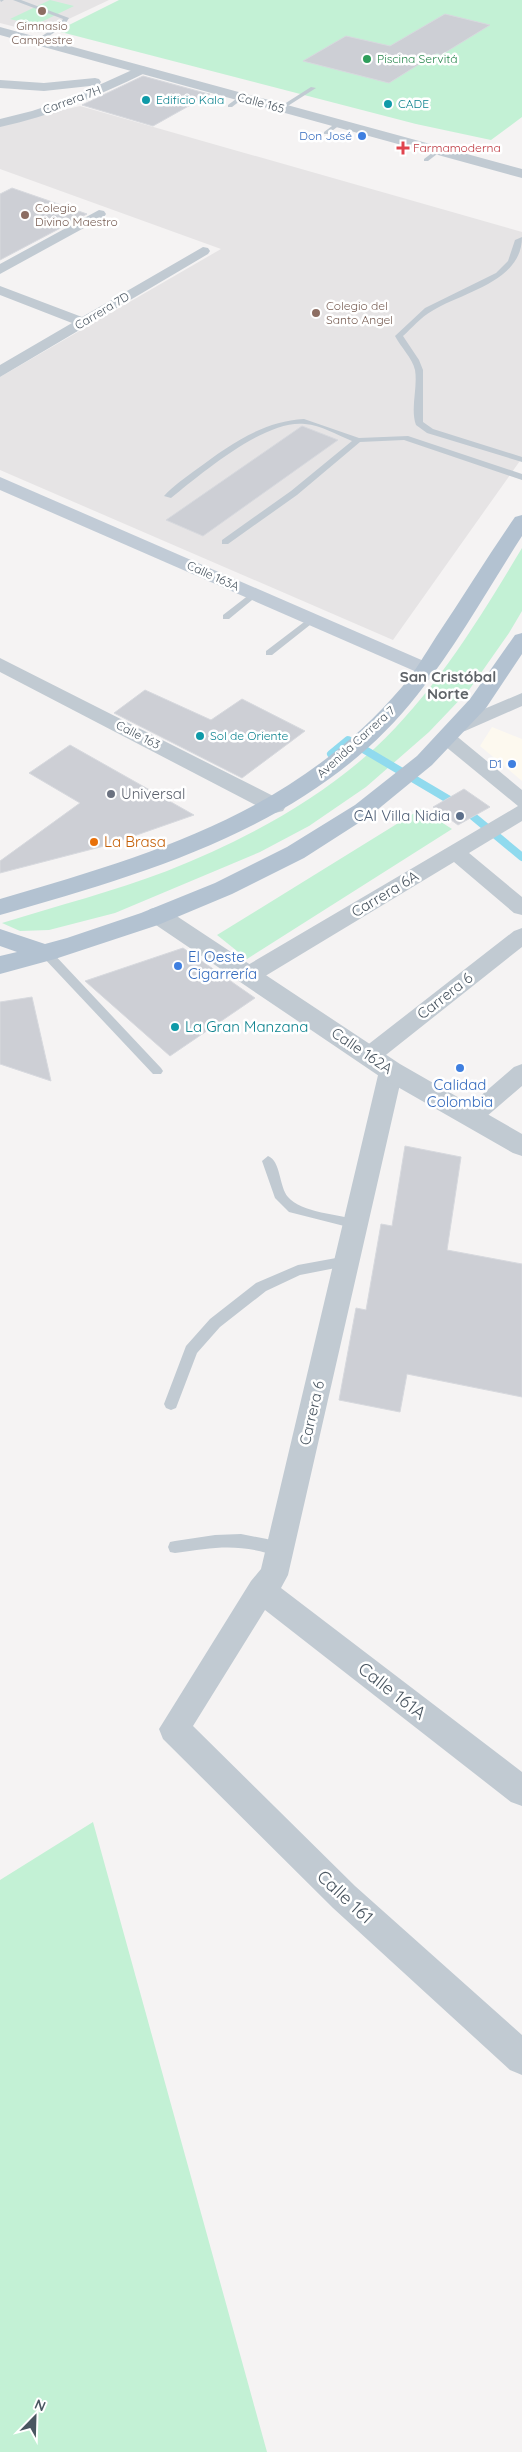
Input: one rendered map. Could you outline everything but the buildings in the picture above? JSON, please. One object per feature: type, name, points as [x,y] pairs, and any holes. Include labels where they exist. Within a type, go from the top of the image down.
[{"type":"main road","name":"Calle 163A","points":[[0,483],[426,669]]},
{"type":"main road","name":"Avenida Carrera 7","points":[[0,907],[155,860],[198,844],[275,806],[323,774],[353,748],[409,692],[426,669],[522,521]]},
{"type":"main road","points":[[0,965],[46,953],[158,915],[226,887],[288,858],[383,794],[452,733],[481,702],[508,664],[522,639]]},
{"type":"main road","points":[[0,937],[46,953]]},
{"type":"street","name":"Calle 165","points":[[0,31],[281,108],[332,128],[438,151],[522,174]]},
{"type":"street","name":"Carrera 7H","points":[[0,123],[39,112],[99,91],[142,70]]},
{"type":"street","points":[[0,84],[57,86],[122,80]]},
{"type":"street","points":[[0,270],[100,214]]},
{"type":"street","name":"Carrera 7D","points":[[0,372],[203,251]]},
{"type":"street","points":[[0,290],[83,322]]},
{"type":"street","name":"Calle 163","points":[[0,664],[275,806]]},
{"type":"street","points":[[522,699],[452,733],[522,802]]},
{"type":"street","name":"Carrera 6A","points":[[248,975],[522,812]]},
{"type":"street","points":[[456,852],[522,908]]},
{"type":"street","name":"Calle 162A","points":[[158,915],[391,1071],[522,1146]]},
{"type":"street","name":"Carrera 6","points":[[369,1056],[522,936]]},
{"type":"street","name":"Carrera 6","points":[[174,1730],[262,1590],[274,1575],[391,1071]]},
{"type":"street","points":[[471,1117],[522,1073]]},
{"type":"street","name":"Calle 161A","points":[[262,1590],[522,1791]]},
{"type":"street","name":"Calle 161","points":[[174,1730],[344,1896],[522,2058]]},
{"type":"lane","points":[[16,0],[66,18],[62,25],[38,41]]},
{"type":"lane","points":[[281,108],[313,88]]},
{"type":"lane","points":[[230,106],[242,97]]},
{"type":"lane","points":[[426,160],[438,151]]},
{"type":"lane","points":[[522,239],[518,242],[511,262],[498,275],[428,310],[399,336],[403,346],[417,362],[420,390],[419,423],[430,431],[522,460]]},
{"type":"lane","points":[[168,496],[261,430],[284,422],[304,422],[358,440],[405,438],[522,477]]},
{"type":"lane","points":[[225,542],[294,493],[358,440]]},
{"type":"lane","points":[[226,617],[254,594]]},
{"type":"lane","points":[[269,653],[312,619]]},
{"type":"lane","points":[[46,953],[157,1070]]},
{"type":"lane","points":[[268,1161],[281,1198],[293,1209],[356,1224]]},
{"type":"lane","points":[[172,1404],[190,1350],[215,1323],[261,1288],[291,1273],[347,1261]]},
{"type":"lane","points":[[175,1547],[247,1540],[265,1543],[280,1551]]},
{"type":"shaded area","name":"Gimnasio Campestre","points":[[0,0],[109,0],[39,33],[0,23]]},
{"type":"shaded area","name":"Colegio del Santo Angel","points":[[80,106],[522,232],[522,458],[393,640],[0,470],[0,377],[221,249],[0,169],[0,125]]},
{"type":"shaded area","name":"D1","points":[[492,727],[522,739],[522,781],[480,746]]},
{"type":"green space","points":[[50,0],[74,6],[35,25],[10,19]]},
{"type":"green space","points":[[119,0],[522,0],[522,117],[491,140],[416,124],[57,31]]},
{"type":"green space","points":[[522,548],[522,611],[509,633],[469,690],[429,732],[366,787],[309,826],[260,852],[115,913],[49,930],[20,931],[2,923],[127,885],[195,860],[277,819],[328,786],[375,748],[397,726],[437,679],[490,601]]},
{"type":"green space","points":[[421,809],[452,829],[247,959],[217,935]]},
{"type":"green space","points":[[93,1822],[267,2452],[0,2452],[0,1880]]},
{"type":"waterway","points":[[331,754],[348,740],[463,808],[522,857]]},
{"type":"place","name":"Gimnasio Campestre","points":[[42,11]]},
{"type":"place","name":"Piscina Servitá","points":[[367,59]]},
{"type":"place","name":"Edificio Kala","points":[[146,100]]},
{"type":"place","name":"CADE","points":[[388,104]]},
{"type":"place","name":"Don José","points":[[362,136]]},
{"type":"place","name":"Farmamoderna","points":[[403,148]]},
{"type":"place","name":"Colegio Divino Maestro","points":[[25,215]]},
{"type":"place","name":"Colegio del Santo Angel","points":[[316,313]]},
{"type":"place","name":"Sol de Oriente","points":[[200,736]]},
{"type":"place","name":"D1","points":[[512,764]]},
{"type":"place","name":"Universal","points":[[111,794]]},
{"type":"place","name":"CAI Villa Nidia","points":[[460,816]]},
{"type":"place","name":"La Brasa","points":[[94,842]]},
{"type":"place","name":"El Oeste Cigarrería","points":[[178,966]]},
{"type":"place","name":"La Gran Manzana","points":[[175,1027]]},
{"type":"place","name":"Calidad Colombia","points":[[460,1068]]},
{"type":"district","name":"San Cristóbal Norte","points":[[448,686]]}]
